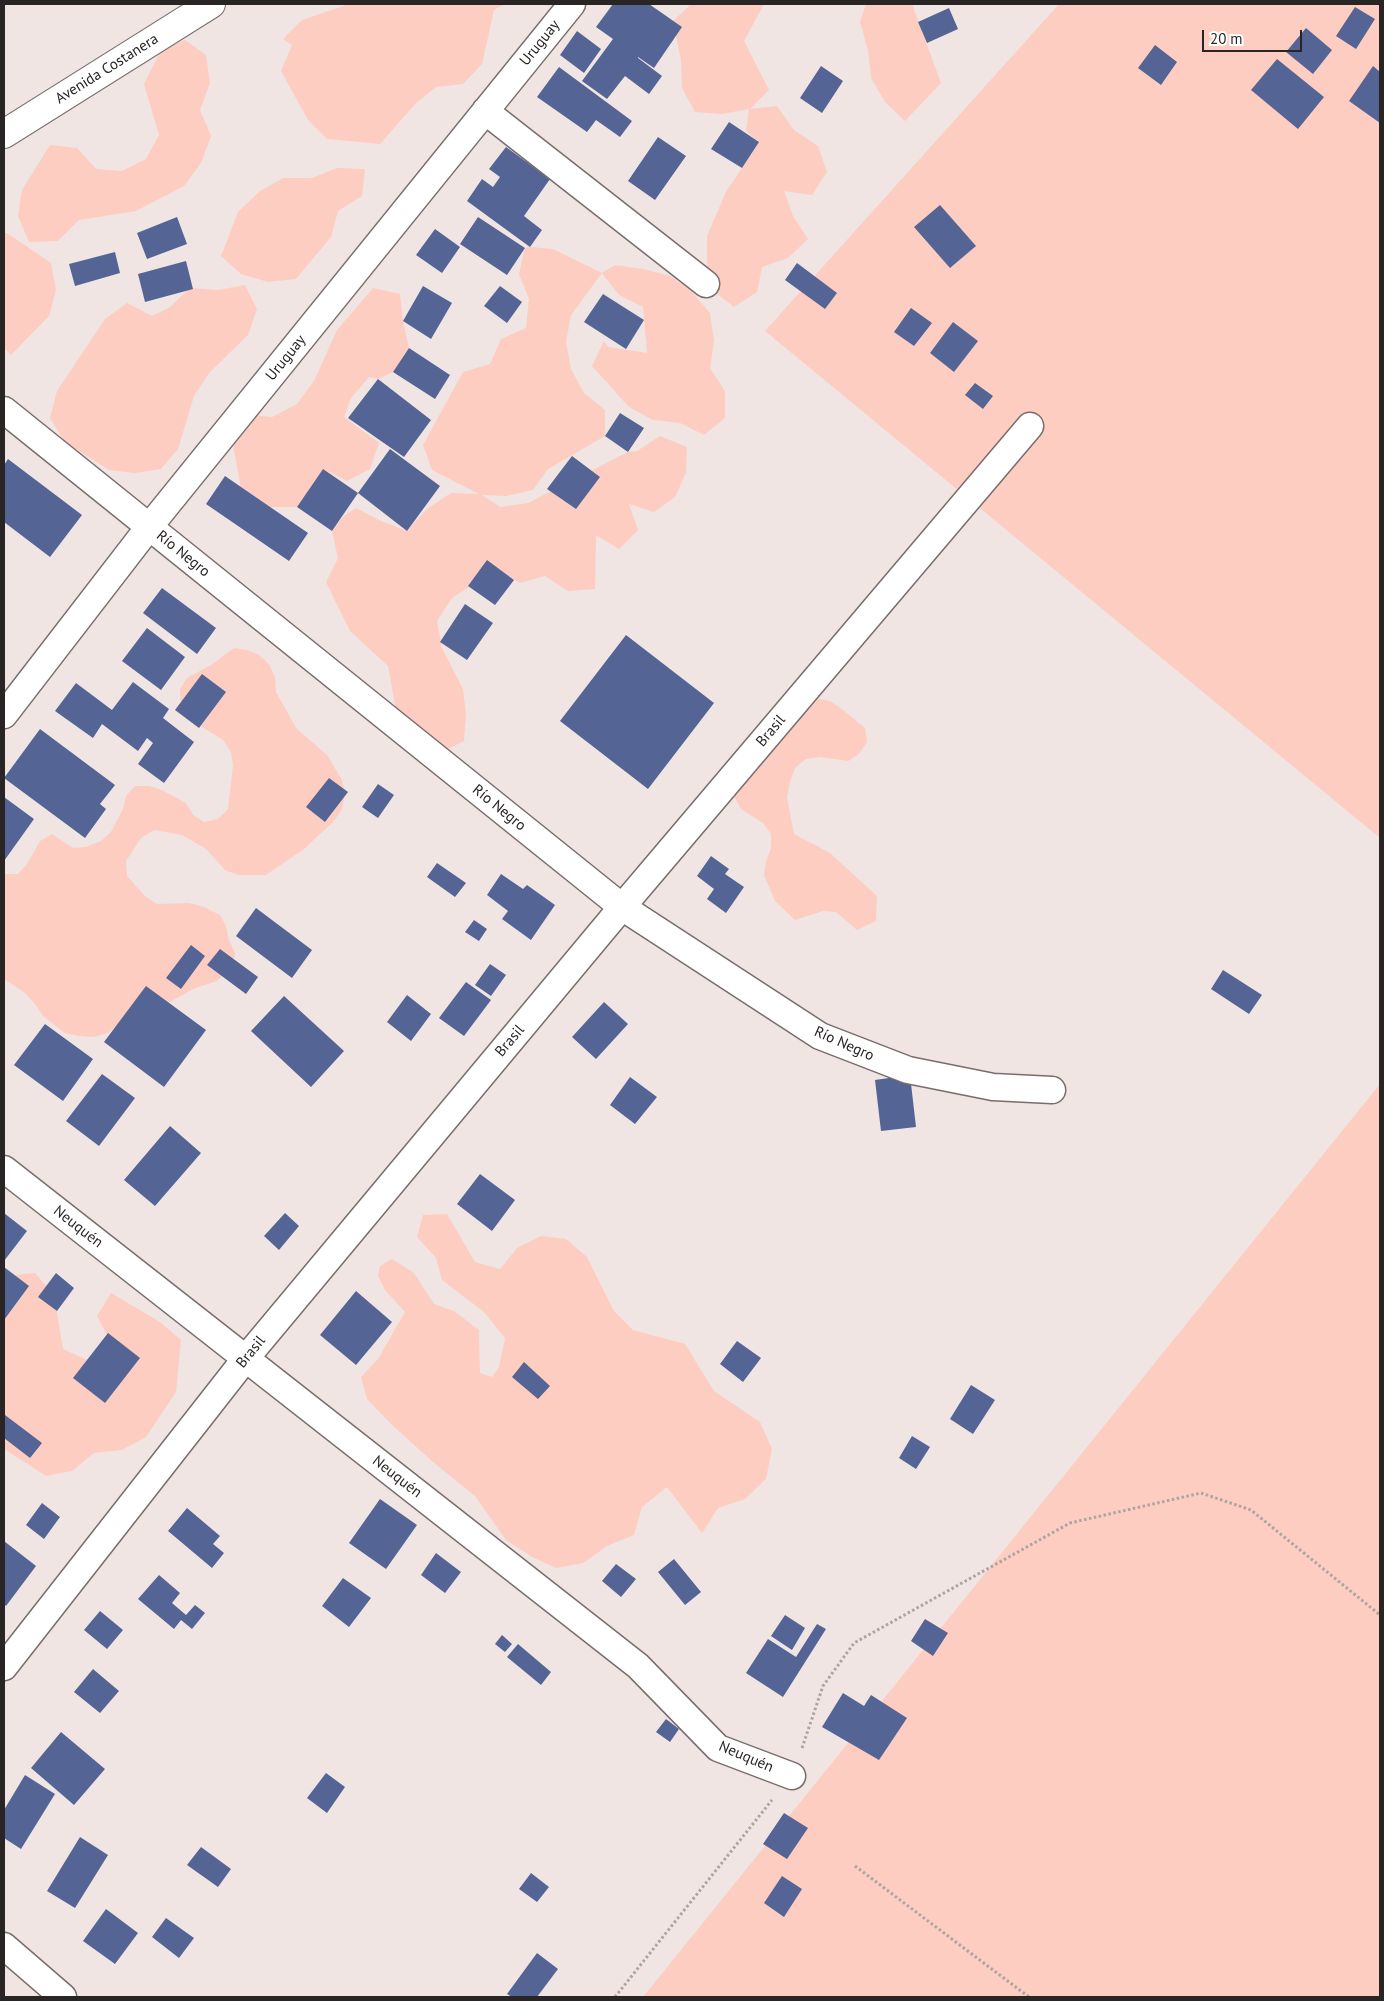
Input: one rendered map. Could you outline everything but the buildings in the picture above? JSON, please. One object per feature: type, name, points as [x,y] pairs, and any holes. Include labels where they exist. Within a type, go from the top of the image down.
[{"type":"street","name":"Avenida Costanera","points":[[4,134],[211,4]]},
{"type":"street","name":"Uruguay","points":[[4,715],[149,527],[572,4]]},
{"type":"street","points":[[485,111],[706,284]]},
{"type":"street","name":"Río Negro","points":[[4,410],[622,907],[820,1036],[908,1070],[993,1087],[1052,1090]]},
{"type":"street","name":"Brasil","points":[[4,1667],[246,1358],[622,907],[1030,426]]},
{"type":"street","name":"Neuquén","points":[[4,1169],[638,1666],[718,1748],[792,1776]]},
{"type":"street","points":[[4,1946],[63,1997]]},
{"type":"path","points":[[615,1997],[792,1776],[824,1686],[854,1643],[1070,1523],[1201,1493],[1251,1510],[1380,1615]]},
{"type":"path","points":[[855,1866],[1028,1997]]},
{"type":"shaded area","points":[[349,4],[505,4],[494,10],[482,64],[463,84],[436,87],[416,103],[380,144],[327,139],[308,120],[281,71],[292,45],[283,39],[302,20]]},
{"type":"shaded area","points":[[691,4],[764,4],[744,41],[769,90],[750,109],[777,106],[794,130],[818,146],[827,172],[812,195],[784,191],[793,216],[808,239],[788,258],[762,267],[757,292],[734,307],[712,290],[707,263],[707,236],[726,192],[759,142],[746,131],[749,109],[722,114],[695,112],[682,88],[681,60],[673,21]]},
{"type":"shaded area","points":[[866,4],[912,4],[941,83],[905,121],[885,102],[871,78],[868,50],[860,22]]},
{"type":"shaded area","points":[[1059,4],[1380,4],[1380,838],[765,331]]},
{"type":"shaded area","points":[[185,40],[206,55],[210,83],[200,110],[211,136],[201,163],[184,186],[136,211],[79,220],[58,241],[29,242],[18,216],[22,190],[50,145],[77,148],[96,169],[122,171],[146,159],[159,135],[144,84],[161,50]]},
{"type":"shaded area","points":[[337,168],[365,169],[362,196],[338,211],[331,237],[296,279],[268,282],[241,274],[221,256],[238,212],[260,191],[283,178],[312,178]]},
{"type":"shaded area","points":[[4,233],[7,233],[51,263],[56,290],[49,316],[11,355],[4,348]]},
{"type":"shaded area","points":[[525,248],[553,249],[602,273],[571,315],[566,342],[571,369],[584,393],[605,410],[605,436],[548,469],[533,490],[506,496],[482,495],[500,507],[528,503],[628,452],[637,451],[660,436],[687,447],[686,473],[675,497],[654,512],[629,504],[638,530],[619,549],[596,535],[595,589],[568,591],[545,576],[520,583],[497,569],[452,598],[437,621],[442,648],[463,689],[466,715],[464,741],[440,753],[398,721],[388,666],[350,631],[326,582],[338,558],[332,531],[344,516],[356,508],[381,521],[407,531],[427,509],[451,493],[479,494],[432,470],[423,445],[463,372],[490,364],[501,339],[526,328],[529,299],[519,274]]},
{"type":"shaded area","points":[[615,265],[643,269],[670,276],[692,292],[710,313],[714,341],[710,368],[725,391],[725,418],[704,435],[680,423],[653,420],[629,407],[592,366],[604,341],[608,347],[647,353],[643,307],[619,295],[602,273]]},
{"type":"shaded area","points":[[245,285],[257,309],[248,335],[209,373],[194,396],[178,449],[161,469],[135,473],[109,470],[65,442],[50,418],[57,391],[105,319],[127,303],[152,316],[170,307],[190,288],[218,290]]},
{"type":"shaded area","points":[[373,288],[400,294],[409,348],[393,372],[378,379],[369,377],[351,398],[344,417],[379,443],[370,469],[347,481],[323,469],[297,507],[261,507],[241,488],[231,434],[244,414],[272,417],[297,404],[314,381],[337,330]]},
{"type":"shaded area","points":[[234,648],[247,650],[259,655],[269,664],[275,677],[276,692],[296,728],[327,755],[342,780],[345,794],[342,809],[334,821],[304,849],[266,875],[238,875],[225,870],[206,849],[182,835],[154,830],[141,838],[126,861],[127,876],[146,897],[157,904],[189,903],[204,907],[220,915],[226,926],[229,940],[235,953],[232,967],[217,981],[193,989],[168,1003],[140,1005],[108,1033],[94,1037],[65,1033],[43,1016],[25,993],[4,979],[4,874],[18,874],[27,864],[40,841],[52,834],[73,848],[86,847],[101,841],[111,832],[123,809],[126,796],[135,786],[149,786],[162,790],[186,803],[193,815],[204,822],[218,819],[228,809],[233,765],[231,752],[223,740],[188,718],[181,705],[180,689],[187,678],[211,665]]},
{"type":"shaded area","points":[[816,698],[830,701],[865,728],[867,742],[859,754],[848,761],[820,757],[806,759],[795,768],[787,797],[794,834],[830,853],[877,896],[876,921],[857,930],[836,912],[823,911],[795,920],[775,901],[764,875],[771,848],[771,834],[763,823],[741,809],[734,796],[738,783]]},
{"type":"shaded area","points":[[1380,1084],[1380,1997],[643,1997]]},
{"type":"shaded area","points":[[447,1214],[475,1262],[500,1269],[517,1248],[541,1236],[566,1239],[587,1257],[614,1311],[633,1330],[685,1344],[714,1391],[760,1422],[772,1449],[766,1479],[745,1499],[718,1508],[702,1533],[667,1487],[642,1507],[634,1535],[607,1546],[583,1563],[556,1568],[532,1557],[506,1540],[475,1496],[433,1462],[391,1424],[367,1399],[361,1377],[378,1359],[405,1312],[385,1290],[378,1276],[380,1266],[392,1259],[414,1273],[434,1304],[454,1311],[479,1330],[480,1373],[492,1377],[499,1367],[505,1338],[484,1312],[442,1280],[436,1258],[417,1237],[423,1215]]},
{"type":"shaded area","points":[[35,1273],[54,1295],[63,1349],[87,1360],[110,1341],[97,1316],[111,1293],[160,1322],[181,1340],[176,1392],[146,1437],[122,1450],[94,1453],[72,1471],[46,1476],[4,1449],[4,1279],[7,1276]]}]
